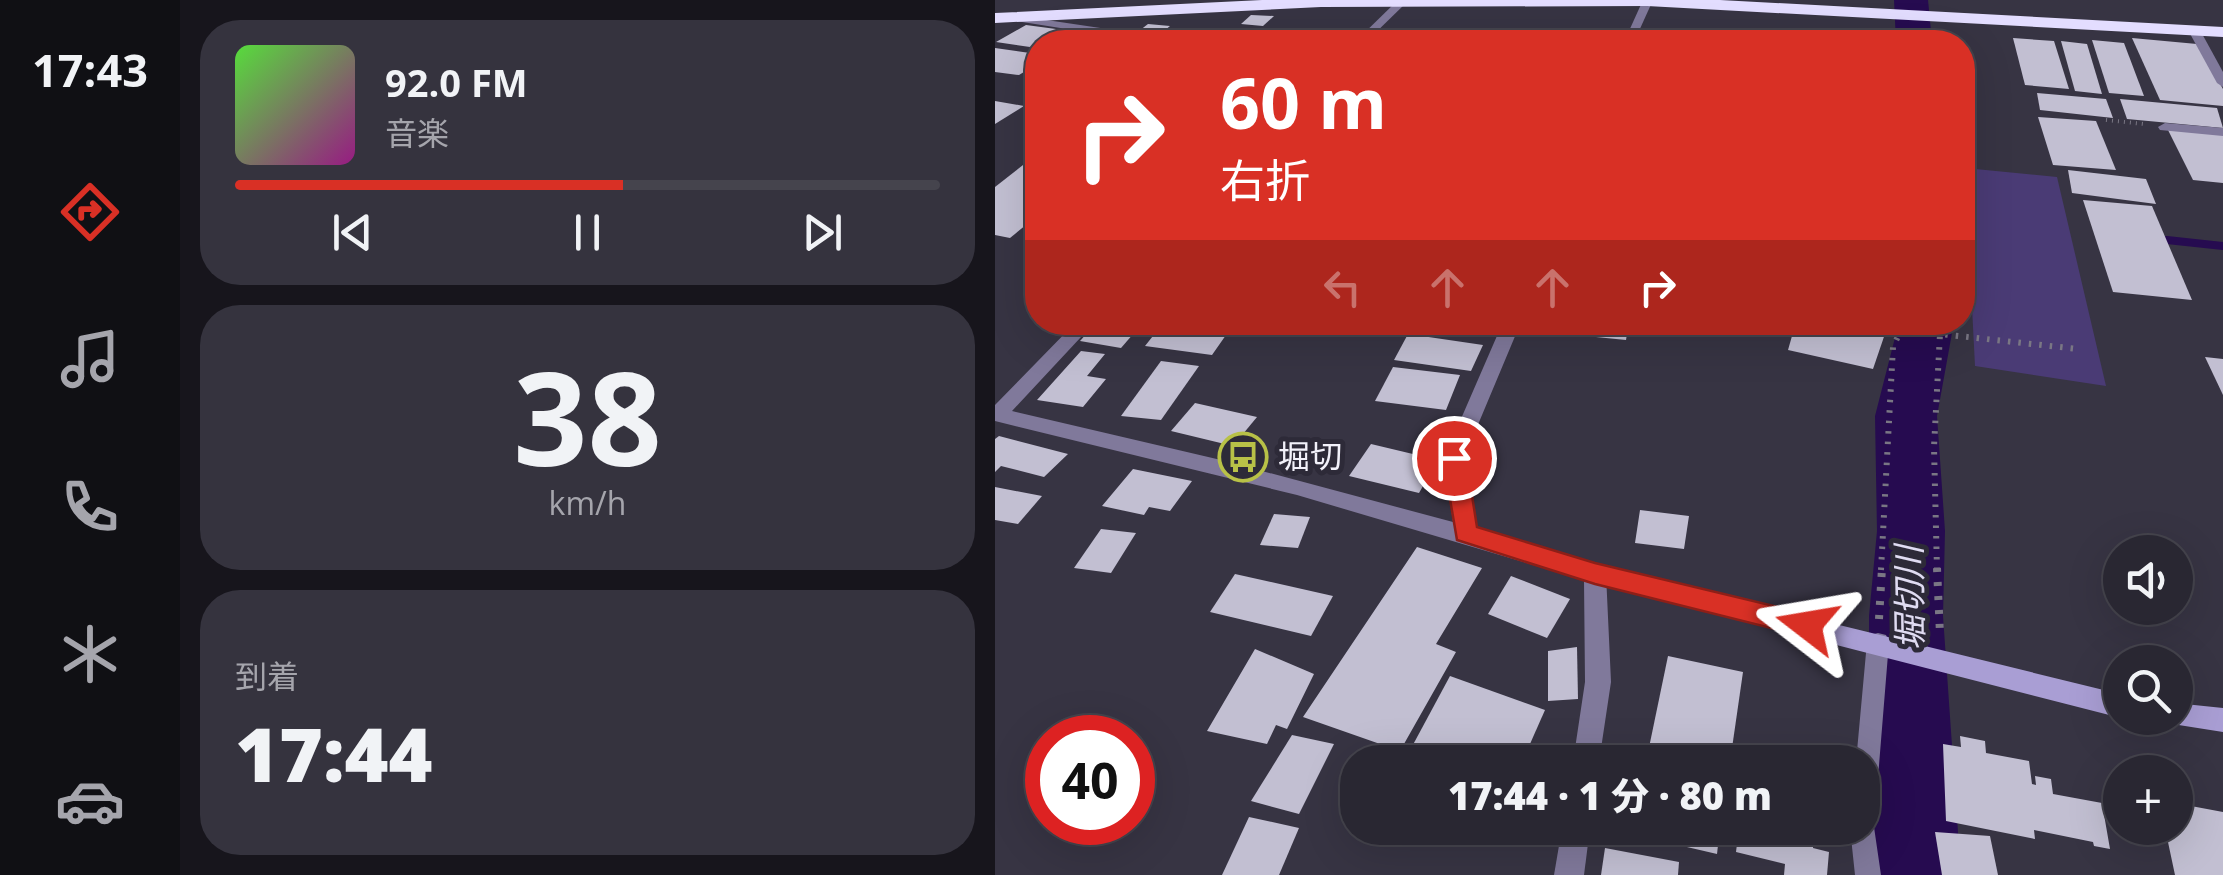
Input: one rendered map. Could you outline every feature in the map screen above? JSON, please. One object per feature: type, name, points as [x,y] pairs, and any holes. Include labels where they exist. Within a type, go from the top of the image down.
[{"type":"highway","points":[[1004,18],[1402,2],[1647,1],[2223,32]]},
{"type":"street","points":[[1634,30],[1647,1]]},
{"type":"street","points":[[1372,30],[1402,2]]},
{"type":"street","points":[[1004,18],[1086,30]]},
{"type":"street","points":[[2194,30],[2223,83]]},
{"type":"street","points":[[2165,126],[2223,132]]},
{"type":"street","points":[[996,414],[1074,335]]},
{"type":"street","points":[[1466,533],[1454,458],[1507,335]]},
{"type":"street","points":[[996,414],[1191,458],[1466,533],[1595,574],[2103,702]]},
{"type":"street","points":[[1588,745],[1597,682],[1595,574]]},
{"type":"street","points":[[2193,718],[2223,720]]},
{"type":"street","points":[[1569,875],[1573,845]]},
{"type":"lane","points":[[1869,745],[1878,642]]},
{"type":"lane","points":[[1865,845],[1869,875]]},
{"type":"path","points":[[2106,120],[2165,126]]},
{"type":"path","points":[[1878,642],[1893,347],[1898,335]]},
{"type":"path","points":[[1940,335],[1933,413],[1933,501],[1942,660]]},
{"type":"path","points":[[1949,335],[2078,349]]},
{"type":"shaded area","points":[[1975,169],[2057,177],[2106,386],[1975,366]]},
{"type":"building","points":[[1251,15],[1274,16],[1263,26],[1241,24]]},
{"type":"building","points":[[1148,24],[1170,26],[1165,30],[1140,30]]},
{"type":"building","points":[[1026,25],[1064,30],[1025,30],[1025,46],[996,42]]},
{"type":"building","points":[[2013,38],[2054,41],[2069,89],[2025,85]]},
{"type":"building","points":[[2132,38],[2197,44],[2223,89],[2223,106],[2160,100]]},
{"type":"building","points":[[2092,40],[2124,43],[2144,96],[2109,93]]},
{"type":"building","points":[[2061,41],[2087,44],[2102,94],[2075,91]]},
{"type":"building","points":[[995,48],[1025,52],[1025,71],[1019,75],[995,72]]},
{"type":"building","points":[[2037,93],[2106,99],[2113,118],[2040,110]]},
{"type":"building","points":[[2120,99],[2217,108],[2223,128],[2127,119]]},
{"type":"building","points":[[995,101],[1024,106],[995,124]]},
{"type":"building","points":[[2038,117],[2096,121],[2116,170],[2053,165]]},
{"type":"building","points":[[2168,130],[2223,134],[2223,183],[2193,180]]},
{"type":"building","points":[[1025,163],[1025,226],[1010,238],[995,235],[995,187]]},
{"type":"building","points":[[2068,170],[2146,179],[2156,204],[2072,193]]},
{"type":"building","points":[[2083,200],[2152,206],[2192,300],[2113,292]]},
{"type":"building","points":[[1085,335],[1132,335],[1121,348],[1080,341]]},
{"type":"building","points":[[1154,335],[1226,335],[1212,355],[1145,346]]},
{"type":"building","points":[[1407,335],[1483,345],[1471,371],[1394,360]]},
{"type":"building","points":[[1586,335],[1627,335],[1626,340]]},
{"type":"building","points":[[1792,335],[1885,335],[1873,369],[1788,350]]},
{"type":"building","points":[[1081,351],[1105,354],[1087,376],[1106,379],[1083,407],[1037,400]]},
{"type":"building","points":[[2205,357],[2223,359],[2223,395]]},
{"type":"building","points":[[1161,361],[1199,366],[1161,420],[1121,416]]},
{"type":"building","points":[[1393,367],[1460,375],[1446,410],[1375,401]]},
{"type":"building","points":[[1195,403],[1257,417],[1233,446],[1171,431]]},
{"type":"building","points":[[999,436],[1068,454],[1044,477],[1001,466],[995,472],[995,439]]},
{"type":"building","points":[[1371,444],[1438,460],[1419,493],[1349,476]]},
{"type":"building","points":[[1133,469],[1192,481],[1170,511],[1149,507],[1144,515],[1102,506]]},
{"type":"building","points":[[995,487],[1042,496],[1018,524],[995,520]]},
{"type":"building","points":[[1640,510],[1689,516],[1684,549],[1635,543]]},
{"type":"building","points":[[1274,514],[1310,517],[1298,548],[1260,545]]},
{"type":"building","points":[[1101,529],[1136,533],[1111,573],[1074,568]]},
{"type":"building","points":[[1417,547],[1482,568],[1436,644],[1456,652],[1403,745],[1383,745],[1303,717]]},
{"type":"building","points":[[1235,574],[1333,596],[1311,636],[1210,612]]},
{"type":"building","points":[[1511,576],[1570,599],[1547,638],[1488,614]]},
{"type":"building","points":[[1577,647],[1578,699],[1548,701],[1548,651]]},
{"type":"building","points":[[1255,649],[1314,674],[1287,729],[1276,725],[1267,744],[1207,731]]},
{"type":"building","points":[[1668,656],[1743,672],[1732,745],[1650,745]]},
{"type":"building","points":[[1450,676],[1545,710],[1530,745],[1413,745]]},
{"type":"building","points":[[1292,735],[1334,744],[1299,814],[1251,801]]},
{"type":"building","points":[[1960,736],[1985,741],[1986,753],[2029,761],[2032,784],[2036,785],[2035,776],[2051,779],[2053,794],[2102,803],[2103,845],[2109,845],[2110,849],[2034,830],[2035,839],[1946,821],[1943,744],[1961,747]]},
{"type":"building","points":[[2193,806],[2223,812],[2223,875],[2175,875],[2169,845],[2193,845]]},
{"type":"building","points":[[1249,817],[1299,828],[1279,875],[1222,875]]},
{"type":"building","points":[[1935,832],[1990,836],[1998,875],[1942,875]]},
{"type":"building","points":[[1678,845],[1718,845],[1717,854]]},
{"type":"building","points":[[1737,845],[1813,845],[1829,852],[1827,875],[1784,875],[1785,864],[1736,852]]},
{"type":"building","points":[[1605,848],[1679,862],[1678,875],[1601,875]]},
{"type":"waterway","name":"堀切川","points":[[1911,0],[1913,30]]},
{"type":"waterway","points":[[2167,240],[2223,246]]},
{"type":"waterway","name":"堀切川","points":[[1915,875],[1906,616],[1911,531],[1906,416],[1924,335]]},
{"type":"place","name":"堀切","points":[[1243,457]]},
{"type":"route","points":[[1454,458],[1466,533],[1595,574],[1807,625]]}]
